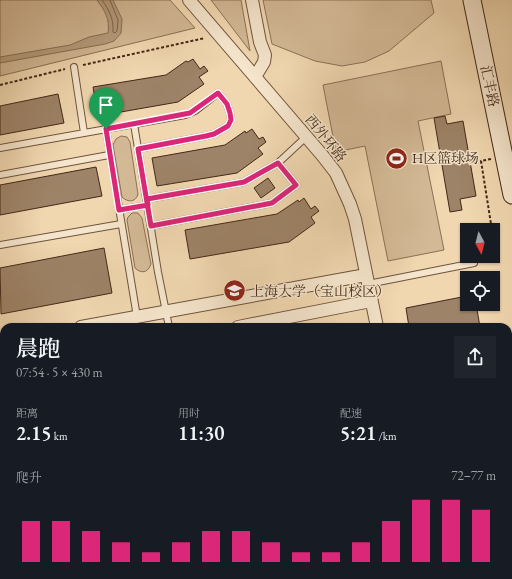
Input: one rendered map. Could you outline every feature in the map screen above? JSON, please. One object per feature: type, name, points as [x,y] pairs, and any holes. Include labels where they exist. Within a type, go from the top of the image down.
[{"type":"street","name":"西外环路","points":[[189,0],[336,173],[344,188],[355,219],[376,323]]},
{"type":"street","points":[[252,0],[260,42],[265,55],[264,62],[255,77]]},
{"type":"street","name":"汇丰路","points":[[472,0],[508,155],[512,195]]},
{"type":"street","points":[[103,323],[367,279]]},
{"type":"street","points":[[258,323],[371,301]]},
{"type":"lane","points":[[74,67],[84,133]]},
{"type":"lane","points":[[0,148],[190,113],[218,93],[227,104],[231,120],[228,126],[214,134],[138,149]]},
{"type":"lane","points":[[134,124],[168,323]]},
{"type":"lane","points":[[106,129],[109,155],[137,317]]},
{"type":"lane","points":[[119,210],[147,202],[244,182],[278,163],[306,137]]},
{"type":"lane","points":[[0,175],[109,155]]},
{"type":"lane","points":[[151,226],[272,203],[296,185],[278,163]]},
{"type":"lane","points":[[0,245],[121,224]]},
{"type":"lane","points":[[367,279],[474,263]]},
{"type":"path","points":[[0,85],[218,35]]},
{"type":"path","points":[[491,223],[481,161],[508,155]]},
{"type":"shaded area","points":[[0,0],[170,0],[195,28],[0,76]]},
{"type":"shaded area","points":[[211,0],[241,0],[250,51]]},
{"type":"shaded area","points":[[263,0],[431,0],[434,13],[389,51],[365,62],[342,66],[315,61],[272,44]]},
{"type":"shaded area","name":"H区篮球场","points":[[441,61],[451,114],[418,121],[444,250],[388,261],[365,146],[336,152],[323,85]]},
{"type":"shaded area","points":[[121,136],[127,137],[130,142],[138,194],[136,199],[132,201],[122,197],[113,145],[116,139]]},
{"type":"shaded area","points":[[132,213],[138,213],[142,218],[151,264],[150,267],[144,272],[135,268],[127,220]]},
{"type":"water","points":[[97,0],[113,0],[122,19],[121,33],[114,41],[105,44],[0,63],[0,57],[70,45],[89,37],[108,33],[106,15]]},
{"type":"building","points":[[193,59],[200,69],[204,66],[208,71],[199,77],[204,84],[178,102],[98,116],[93,87],[166,75],[186,61],[188,62]]},
{"type":"building","points":[[58,94],[64,123],[0,135],[0,106]]},
{"type":"building","points":[[445,116],[447,124],[463,121],[476,196],[460,199],[462,210],[450,212],[434,118]]},
{"type":"building","points":[[252,129],[259,139],[263,137],[266,142],[258,148],[263,154],[237,173],[157,186],[152,158],[225,145],[245,131],[246,133]]},
{"type":"building","points":[[96,167],[102,196],[0,215],[0,185]]},
{"type":"building","points":[[268,178],[275,188],[261,198],[254,188]]},
{"type":"building","points":[[304,198],[311,209],[315,206],[319,211],[311,217],[315,223],[289,242],[190,259],[185,230],[277,214],[298,200],[299,202]]},
{"type":"building","points":[[104,248],[112,293],[1,314],[0,268]]},
{"type":"building","points":[[460,297],[460,311],[477,311],[479,323],[408,323],[406,308]]},
{"type":"place","name":"H区篮球场","points":[[397,158]]},
{"type":"place","name":"上海大学（宝山校区）","points":[[234,291]]},
{"type":"route","points":[[106,129],[119,210],[148,205],[147,199],[244,182],[278,163],[296,185],[272,203],[151,226],[147,199],[138,149],[214,134],[228,126],[231,120],[227,104],[218,93],[195,111],[185,115],[106,129]]}]
